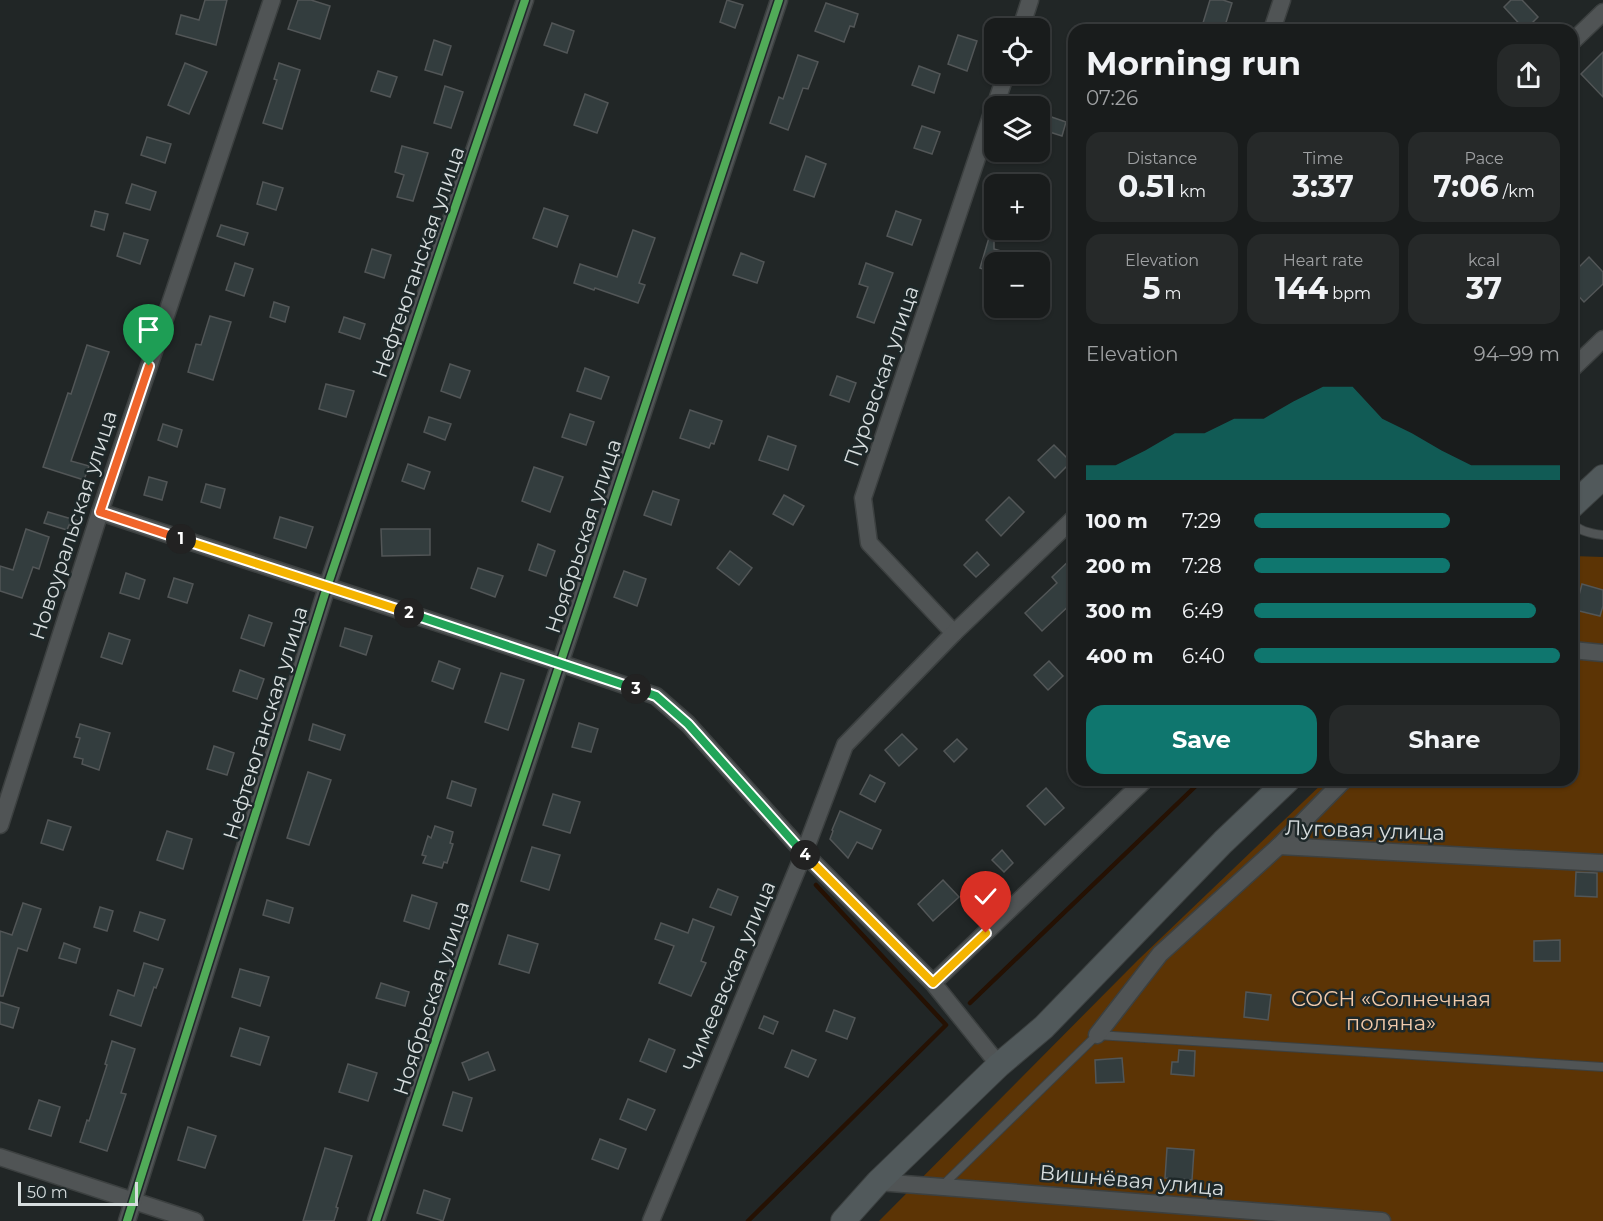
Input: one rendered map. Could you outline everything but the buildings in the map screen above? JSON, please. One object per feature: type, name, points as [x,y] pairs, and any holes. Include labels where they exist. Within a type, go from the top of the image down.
[{"type":"street","name":"Новоуральская улица","points":[[0,825],[100,512],[272,0]]},
{"type":"street","name":"Нефтеюганская улица","points":[[127,1221],[327,587],[525,0]]},
{"type":"street","name":"Ноябрьская улица","points":[[376,1221],[779,0]]},
{"type":"street","points":[[1024,18],[1030,0]]},
{"type":"street","points":[[1274,24],[1282,0]]},
{"type":"street","points":[[1578,36],[1603,12]]},
{"type":"street","name":"Пуровская улица","points":[[954,633],[869,543],[864,498],[984,140]]},
{"type":"street","points":[[1578,363],[1603,339]]},
{"type":"street","points":[[1578,500],[1603,477]]},
{"type":"street","points":[[100,512],[656,696],[688,724],[804,854],[933,983],[999,1065]]},
{"type":"street","name":"Чимеевская улица","points":[[651,1221],[804,854],[845,745],[954,633],[1068,524]]},
{"type":"street","points":[[1578,651],[1603,653]]},
{"type":"street","points":[[933,983],[1139,786]]},
{"type":"street","points":[[843,1221],[878,1182],[999,1065],[1044,1027],[1223,842],[1282,786]]},
{"type":"street","points":[[1279,846],[1338,786]]},
{"type":"street","name":"Луговая улица","points":[[1097,1035],[1160,954],[1279,846],[1603,863]]},
{"type":"street","points":[[0,1157],[195,1221]]},
{"type":"street","name":"Вишнёвая улица","points":[[878,1182],[1382,1221]]},
{"type":"lane","points":[[1578,527],[1593,534],[1603,535]]},
{"type":"lane","points":[[940,1187],[1097,1035],[1603,1068]]},
{"type":"green space","name":"СОСН «Солнечная поляна»","points":[[1578,556],[1603,557],[1603,1221],[879,1221],[1138,960],[1320,786],[1578,786]]},
{"type":"waterway","points":[[970,1003],[1196,786]]},
{"type":"waterway","points":[[748,1221],[946,1025],[816,885]]},
{"type":"cycle path","points":[[127,1221],[327,587],[525,0]]},
{"type":"cycle path","points":[[376,1221],[779,0]]},
{"type":"route","points":[[149,366],[100,512],[656,696],[688,724],[804,854],[933,983],[986,933]]}]
